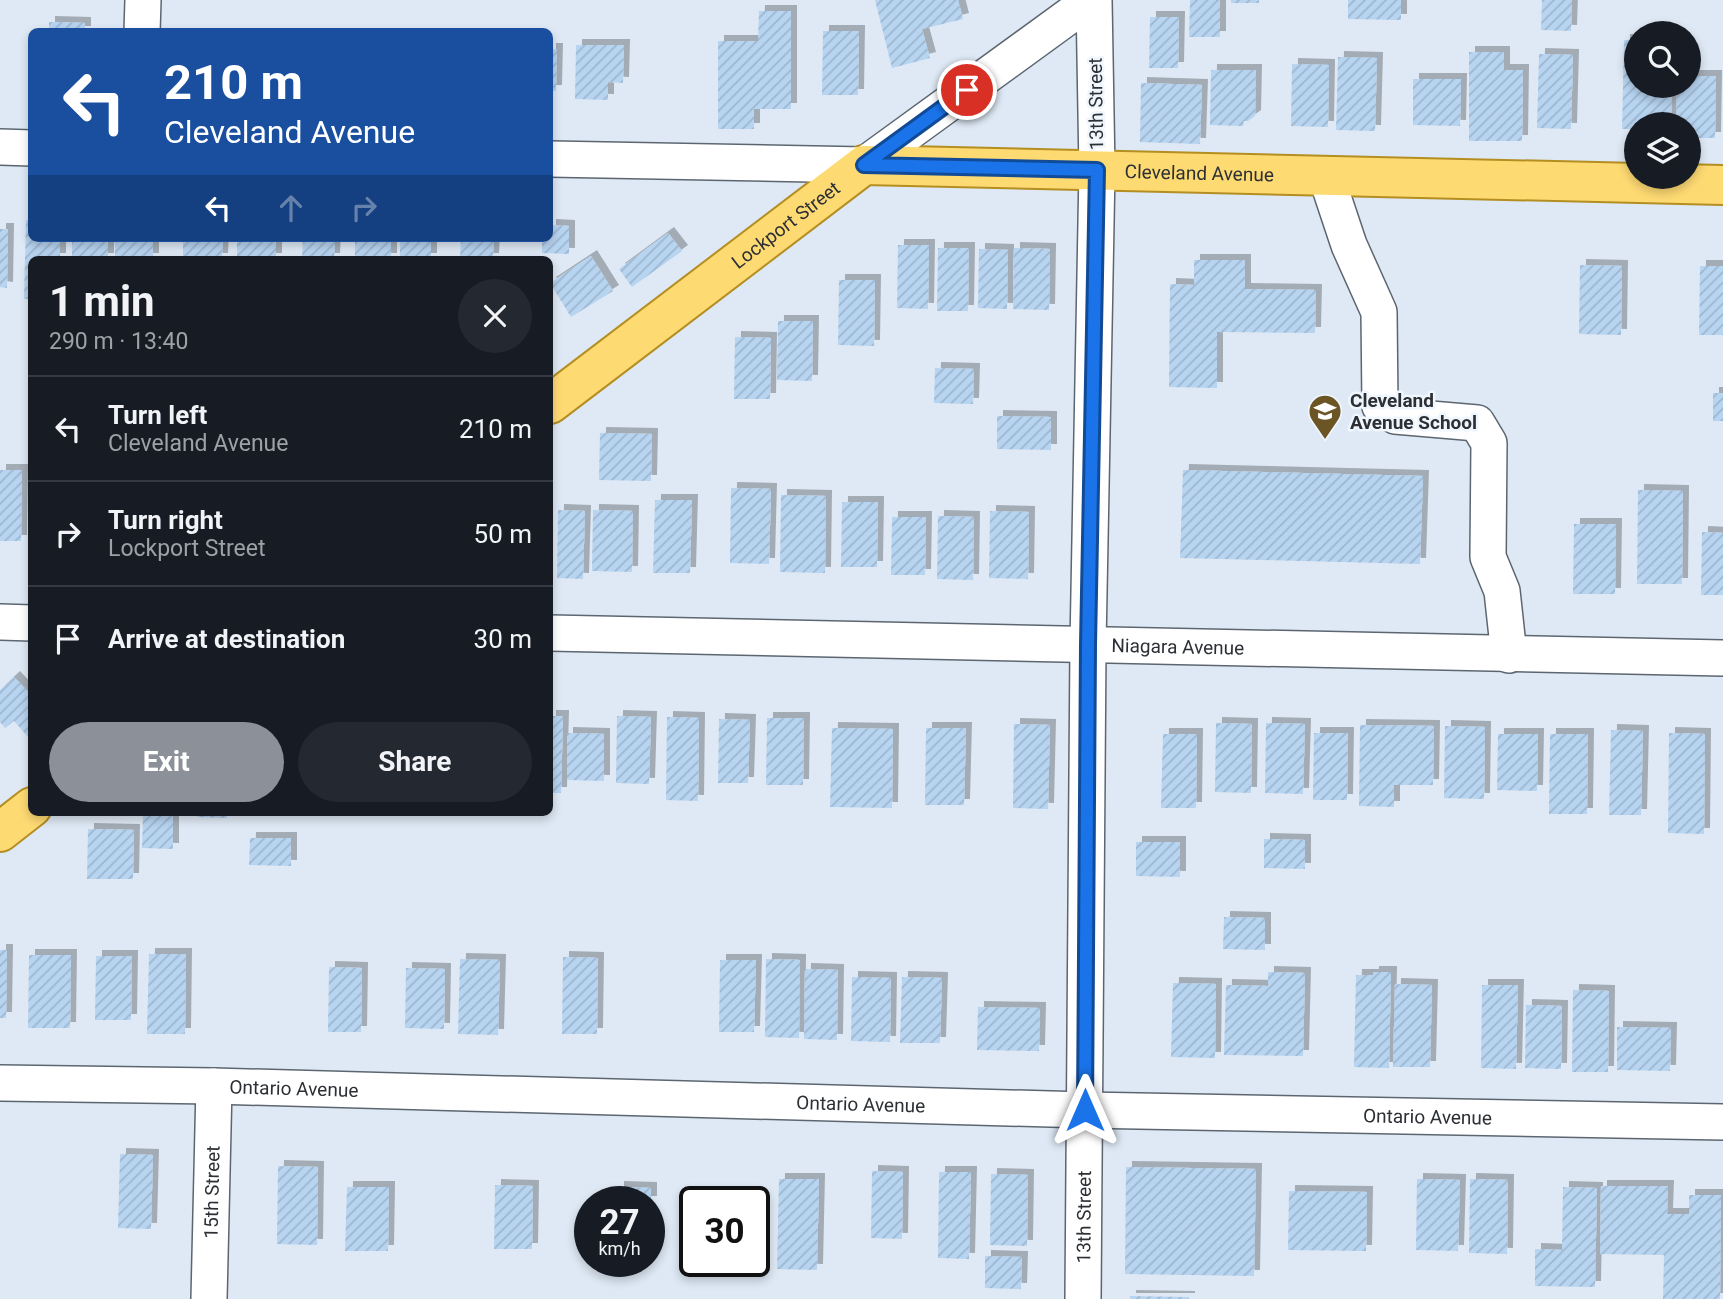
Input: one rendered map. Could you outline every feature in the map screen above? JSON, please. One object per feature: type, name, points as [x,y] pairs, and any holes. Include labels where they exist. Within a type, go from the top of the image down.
[{"type":"main road","name":"Cleveland Avenue","points":[[864,165],[1723,185]]},
{"type":"main road","name":"Lockport Street","points":[[553,402],[864,165]]},
{"type":"main road","points":[[0,832],[28,810]]},
{"type":"street","points":[[142,28],[143,0]]},
{"type":"street","name":"Lockport Street","points":[[864,165],[1093,0]]},
{"type":"street","name":"13th Street","points":[[1083,1299],[1088,645],[1097,170],[1093,0]]},
{"type":"street","points":[[0,148],[28,148]]},
{"type":"street","name":"Cleveland Avenue","points":[[553,159],[864,165]]},
{"type":"street","points":[[1326,176],[1349,245],[1379,312],[1380,406],[1395,416],[1477,424],[1489,443],[1488,557],[1502,591],[1509,654]]},
{"type":"street","points":[[0,622],[28,623]]},
{"type":"street","name":"Niagara Avenue","points":[[553,633],[1723,658]]},
{"type":"street","name":"Ontario Avenue","points":[[0,1083],[214,1086],[1085,1110],[1723,1122]]},
{"type":"street","name":"15th Street","points":[[209,1299],[214,1086]]},
{"type":"building","points":[[875,0],[958,0],[963,19],[922,29],[930,58],[892,68]]},
{"type":"building","points":[[1190,0],[1220,0],[1220,37],[1189,37]]},
{"type":"building","points":[[1231,0],[1259,0],[1259,3],[1231,3]]},
{"type":"building","points":[[1348,0],[1401,0],[1401,20],[1348,19]]},
{"type":"building","points":[[1542,0],[1572,0],[1571,31],[1541,30]]},
{"type":"building","points":[[759,11],[791,11],[791,109],[754,109],[754,129],[718,129],[718,41],[758,41]]},
{"type":"building","points":[[1150,17],[1179,17],[1178,68],[1149,68]]},
{"type":"building","points":[[49,22],[85,23],[85,28],[49,28]]},
{"type":"building","points":[[823,31],[859,31],[858,95],[822,95]]},
{"type":"building","points":[[1624,40],[1624,98],[1672,98],[1671,112],[1624,112],[1622,129]]},
{"type":"building","points":[[576,45],[624,45],[623,83],[608,82],[608,100],[575,99]]},
{"type":"building","points":[[553,49],[557,49],[556,91],[553,91]]},
{"type":"building","points":[[1469,52],[1504,52],[1504,70],[1523,70],[1522,141],[1469,141]]},
{"type":"building","points":[[1539,54],[1573,55],[1571,129],[1537,128]]},
{"type":"building","points":[[1338,57],[1377,58],[1375,131],[1336,130]]},
{"type":"building","points":[[1292,64],[1329,65],[1328,127],[1291,126]]},
{"type":"building","points":[[1211,70],[1256,70],[1255,116],[1244,121],[1243,126],[1210,125]]},
{"type":"building","points":[[1701,76],[1716,76],[1715,138],[1701,138],[1701,112],[1676,112],[1677,98],[1701,98]]},
{"type":"building","points":[[1413,79],[1461,79],[1460,126],[1413,125]]},
{"type":"building","points":[[1141,83],[1202,85],[1200,144],[1140,142]]},
{"type":"building","points":[[28,220],[28,242],[60,242],[60,256],[28,256],[28,299],[24,299]]},
{"type":"building","points":[[553,225],[569,226],[569,254],[542,253],[542,242],[553,242]]},
{"type":"building","points":[[0,229],[8,229],[7,288],[0,287]]},
{"type":"building","points":[[668,233],[682,251],[632,287],[619,269]]},
{"type":"building","points":[[72,242],[108,242],[108,256],[72,256]]},
{"type":"building","points":[[115,242],[153,242],[153,256],[115,256]]},
{"type":"building","points":[[183,242],[223,242],[222,256],[183,256]]},
{"type":"building","points":[[237,242],[276,242],[276,256],[237,256]]},
{"type":"building","points":[[303,242],[335,242],[334,256],[302,256]]},
{"type":"building","points":[[355,242],[391,242],[391,256],[355,256]]},
{"type":"building","points":[[400,242],[431,242],[431,256],[400,256]]},
{"type":"building","points":[[461,242],[494,242],[493,256],[460,256]]},
{"type":"building","points":[[898,245],[929,245],[928,309],[897,308]]},
{"type":"building","points":[[938,248],[969,248],[968,311],[937,311]]},
{"type":"building","points":[[1014,248],[1050,249],[1049,310],[1013,309]]},
{"type":"building","points":[[979,249],[1008,250],[1007,309],[978,308]]},
{"type":"building","points":[[591,256],[613,291],[571,317],[553,288],[553,281]]},
{"type":"building","points":[[1194,260],[1245,260],[1245,289],[1316,290],[1315,333],[1217,332],[1217,388],[1169,387],[1170,284],[1194,285]]},
{"type":"building","points":[[1580,265],[1622,266],[1621,335],[1579,334]]},
{"type":"building","points":[[1700,266],[1723,266],[1723,335],[1699,335]]},
{"type":"building","points":[[839,280],[875,280],[874,346],[838,345]]},
{"type":"building","points":[[778,321],[813,321],[812,381],[777,380]]},
{"type":"building","points":[[735,337],[771,338],[770,399],[734,399]]},
{"type":"building","points":[[935,368],[974,369],[973,404],[934,403]]},
{"type":"building","points":[[1713,393],[1723,393],[1723,421],[1713,421]]},
{"type":"building","points":[[997,416],[1051,417],[1051,450],[997,449]]},
{"type":"building","points":[[600,433],[652,434],[651,481],[599,480]]},
{"type":"building","points":[[0,470],[22,470],[21,541],[0,541]]},
{"type":"building","points":[[1183,470],[1423,476],[1420,564],[1180,558]]},
{"type":"building","points":[[731,488],[771,489],[769,564],[730,563]]},
{"type":"building","points":[[1638,490],[1683,491],[1682,584],[1637,584]]},
{"type":"building","points":[[781,495],[826,496],[825,573],[780,572]]},
{"type":"building","points":[[655,500],[692,500],[690,573],[653,573]]},
{"type":"building","points":[[842,502],[878,502],[877,567],[841,567]]},
{"type":"building","points":[[558,510],[585,511],[583,579],[557,578]]},
{"type":"building","points":[[593,510],[633,511],[632,572],[592,571]]},
{"type":"building","points":[[990,511],[1029,512],[1028,579],[989,578]]},
{"type":"building","points":[[938,516],[974,517],[973,580],[937,579]]},
{"type":"building","points":[[892,517],[926,517],[925,575],[891,575]]},
{"type":"building","points":[[1574,524],[1616,524],[1615,594],[1573,594]]},
{"type":"building","points":[[1702,532],[1723,533],[1723,595],[1701,595]]},
{"type":"building","points":[[14,677],[28,692],[28,737],[14,721],[5,728],[0,722],[0,690]]},
{"type":"building","points":[[553,716],[563,716],[561,793],[553,793]]},
{"type":"building","points":[[617,716],[651,717],[649,784],[616,783]]},
{"type":"building","points":[[667,717],[699,718],[698,801],[666,800]]},
{"type":"building","points":[[767,718],[804,718],[803,785],[766,785]]},
{"type":"building","points":[[719,719],[750,720],[748,783],[718,783]]},
{"type":"building","points":[[1216,723],[1252,724],[1251,793],[1215,792]]},
{"type":"building","points":[[1266,723],[1305,724],[1303,794],[1265,793]]},
{"type":"building","points":[[1014,724],[1050,725],[1048,809],[1013,808]]},
{"type":"building","points":[[1360,725],[1434,726],[1433,785],[1394,785],[1394,807],[1359,806]]},
{"type":"building","points":[[1445,726],[1485,727],[1484,799],[1444,798]]},
{"type":"building","points":[[832,728],[893,729],[892,808],[830,807]]},
{"type":"building","points":[[926,728],[966,728],[964,805],[925,805]]},
{"type":"building","points":[[1611,730],[1643,731],[1641,815],[1609,815]]},
{"type":"building","points":[[567,733],[604,734],[604,781],[567,780]]},
{"type":"building","points":[[1314,733],[1348,733],[1347,800],[1313,800]]},
{"type":"building","points":[[1669,733],[1705,734],[1704,834],[1668,833]]},
{"type":"building","points":[[1163,734],[1197,734],[1196,808],[1161,808]]},
{"type":"building","points":[[1498,734],[1538,734],[1537,791],[1497,790]]},
{"type":"building","points":[[1550,734],[1588,734],[1587,814],[1549,814]]},
{"type":"building","points":[[143,816],[173,816],[173,849],[142,848]]},
{"type":"building","points":[[227,816],[227,818],[197,817]]},
{"type":"building","points":[[88,829],[134,830],[133,879],[87,879]]},
{"type":"building","points":[[250,838],[291,838],[291,866],[249,865]]},
{"type":"building","points":[[1264,839],[1305,840],[1305,869],[1264,868]]},
{"type":"building","points":[[1136,842],[1180,842],[1180,877],[1136,876]]},
{"type":"building","points":[[1224,917],[1265,918],[1265,950],[1223,949]]},
{"type":"building","points":[[0,950],[7,950],[6,1018],[0,1018]]},
{"type":"building","points":[[149,954],[186,954],[185,1034],[147,1034]]},
{"type":"building","points":[[29,955],[71,955],[70,1028],[28,1028]]},
{"type":"building","points":[[96,956],[132,956],[131,1020],[95,1020]]},
{"type":"building","points":[[563,957],[598,958],[597,1034],[562,1034]]},
{"type":"building","points":[[460,959],[500,960],[498,1035],[458,1034]]},
{"type":"building","points":[[766,959],[800,960],[799,1038],[765,1037]]},
{"type":"building","points":[[720,960],[756,960],[754,1032],[719,1032]]},
{"type":"building","points":[[329,967],[362,968],[361,1032],[328,1032]]},
{"type":"building","points":[[406,968],[445,969],[444,1029],[405,1028]]},
{"type":"building","points":[[805,969],[838,970],[837,1040],[804,1039]]},
{"type":"building","points":[[1268,972],[1305,973],[1303,1056],[1224,1055],[1226,985],[1268,986]]},
{"type":"building","points":[[1373,972],[1391,972],[1389,1068],[1354,1067],[1356,975],[1373,975]]},
{"type":"building","points":[[852,977],[891,978],[890,1042],[851,1041]]},
{"type":"building","points":[[902,977],[942,978],[940,1043],[900,1043]]},
{"type":"building","points":[[1173,983],[1216,984],[1215,1058],[1171,1057]]},
{"type":"building","points":[[1395,984],[1432,985],[1430,1067],[1393,1067]]},
{"type":"building","points":[[1482,985],[1518,985],[1516,1069],[1481,1068]]},
{"type":"building","points":[[1573,990],[1609,991],[1608,1072],[1572,1072]]},
{"type":"building","points":[[1526,1005],[1562,1006],[1561,1069],[1525,1068]]},
{"type":"building","points":[[978,1007],[1040,1008],[1039,1051],[977,1050]]},
{"type":"building","points":[[1617,1027],[1671,1028],[1670,1071],[1617,1070]]},
{"type":"building","points":[[120,1154],[153,1155],[151,1229],[118,1228]]},
{"type":"building","points":[[278,1166],[318,1167],[317,1245],[277,1244]]},
{"type":"building","points":[[1126,1167],[1256,1169],[1254,1276],[1125,1274]]},
{"type":"building","points":[[872,1171],[903,1172],[902,1239],[871,1238]]},
{"type":"building","points":[[939,1172],[971,1172],[969,1259],[938,1258]]},
{"type":"building","points":[[991,1174],[1028,1175],[1027,1246],[990,1245]]},
{"type":"building","points":[[779,1179],[819,1179],[817,1270],[777,1269]]},
{"type":"building","points":[[1417,1179],[1460,1180],[1458,1251],[1416,1250]]},
{"type":"building","points":[[1470,1179],[1508,1180],[1507,1254],[1469,1253]]},
{"type":"building","points":[[495,1185],[533,1186],[532,1249],[494,1249]]},
{"type":"building","points":[[1601,1186],[1668,1186],[1667,1214],[1689,1214],[1689,1195],[1721,1195],[1720,1299],[1663,1299],[1664,1255],[1600,1254]]},
{"type":"building","points":[[347,1187],[389,1187],[388,1251],[345,1251]]},
{"type":"building","points":[[1563,1187],[1597,1188],[1595,1287],[1535,1286],[1535,1249],[1562,1250]]},
{"type":"building","points":[[1289,1191],[1367,1192],[1366,1251],[1288,1250]]},
{"type":"building","points":[[985,1256],[1022,1257],[1021,1289],[985,1288]]},
{"type":"building","points":[[1130,1296],[1189,1297],[1189,1299],[1130,1299]]},
{"type":"place","name":"Cleveland Avenue School","points":[[1325,441]]},
{"type":"route","points":[[967,90],[864,165],[1097,170],[1088,645],[1085,1110]]}]
